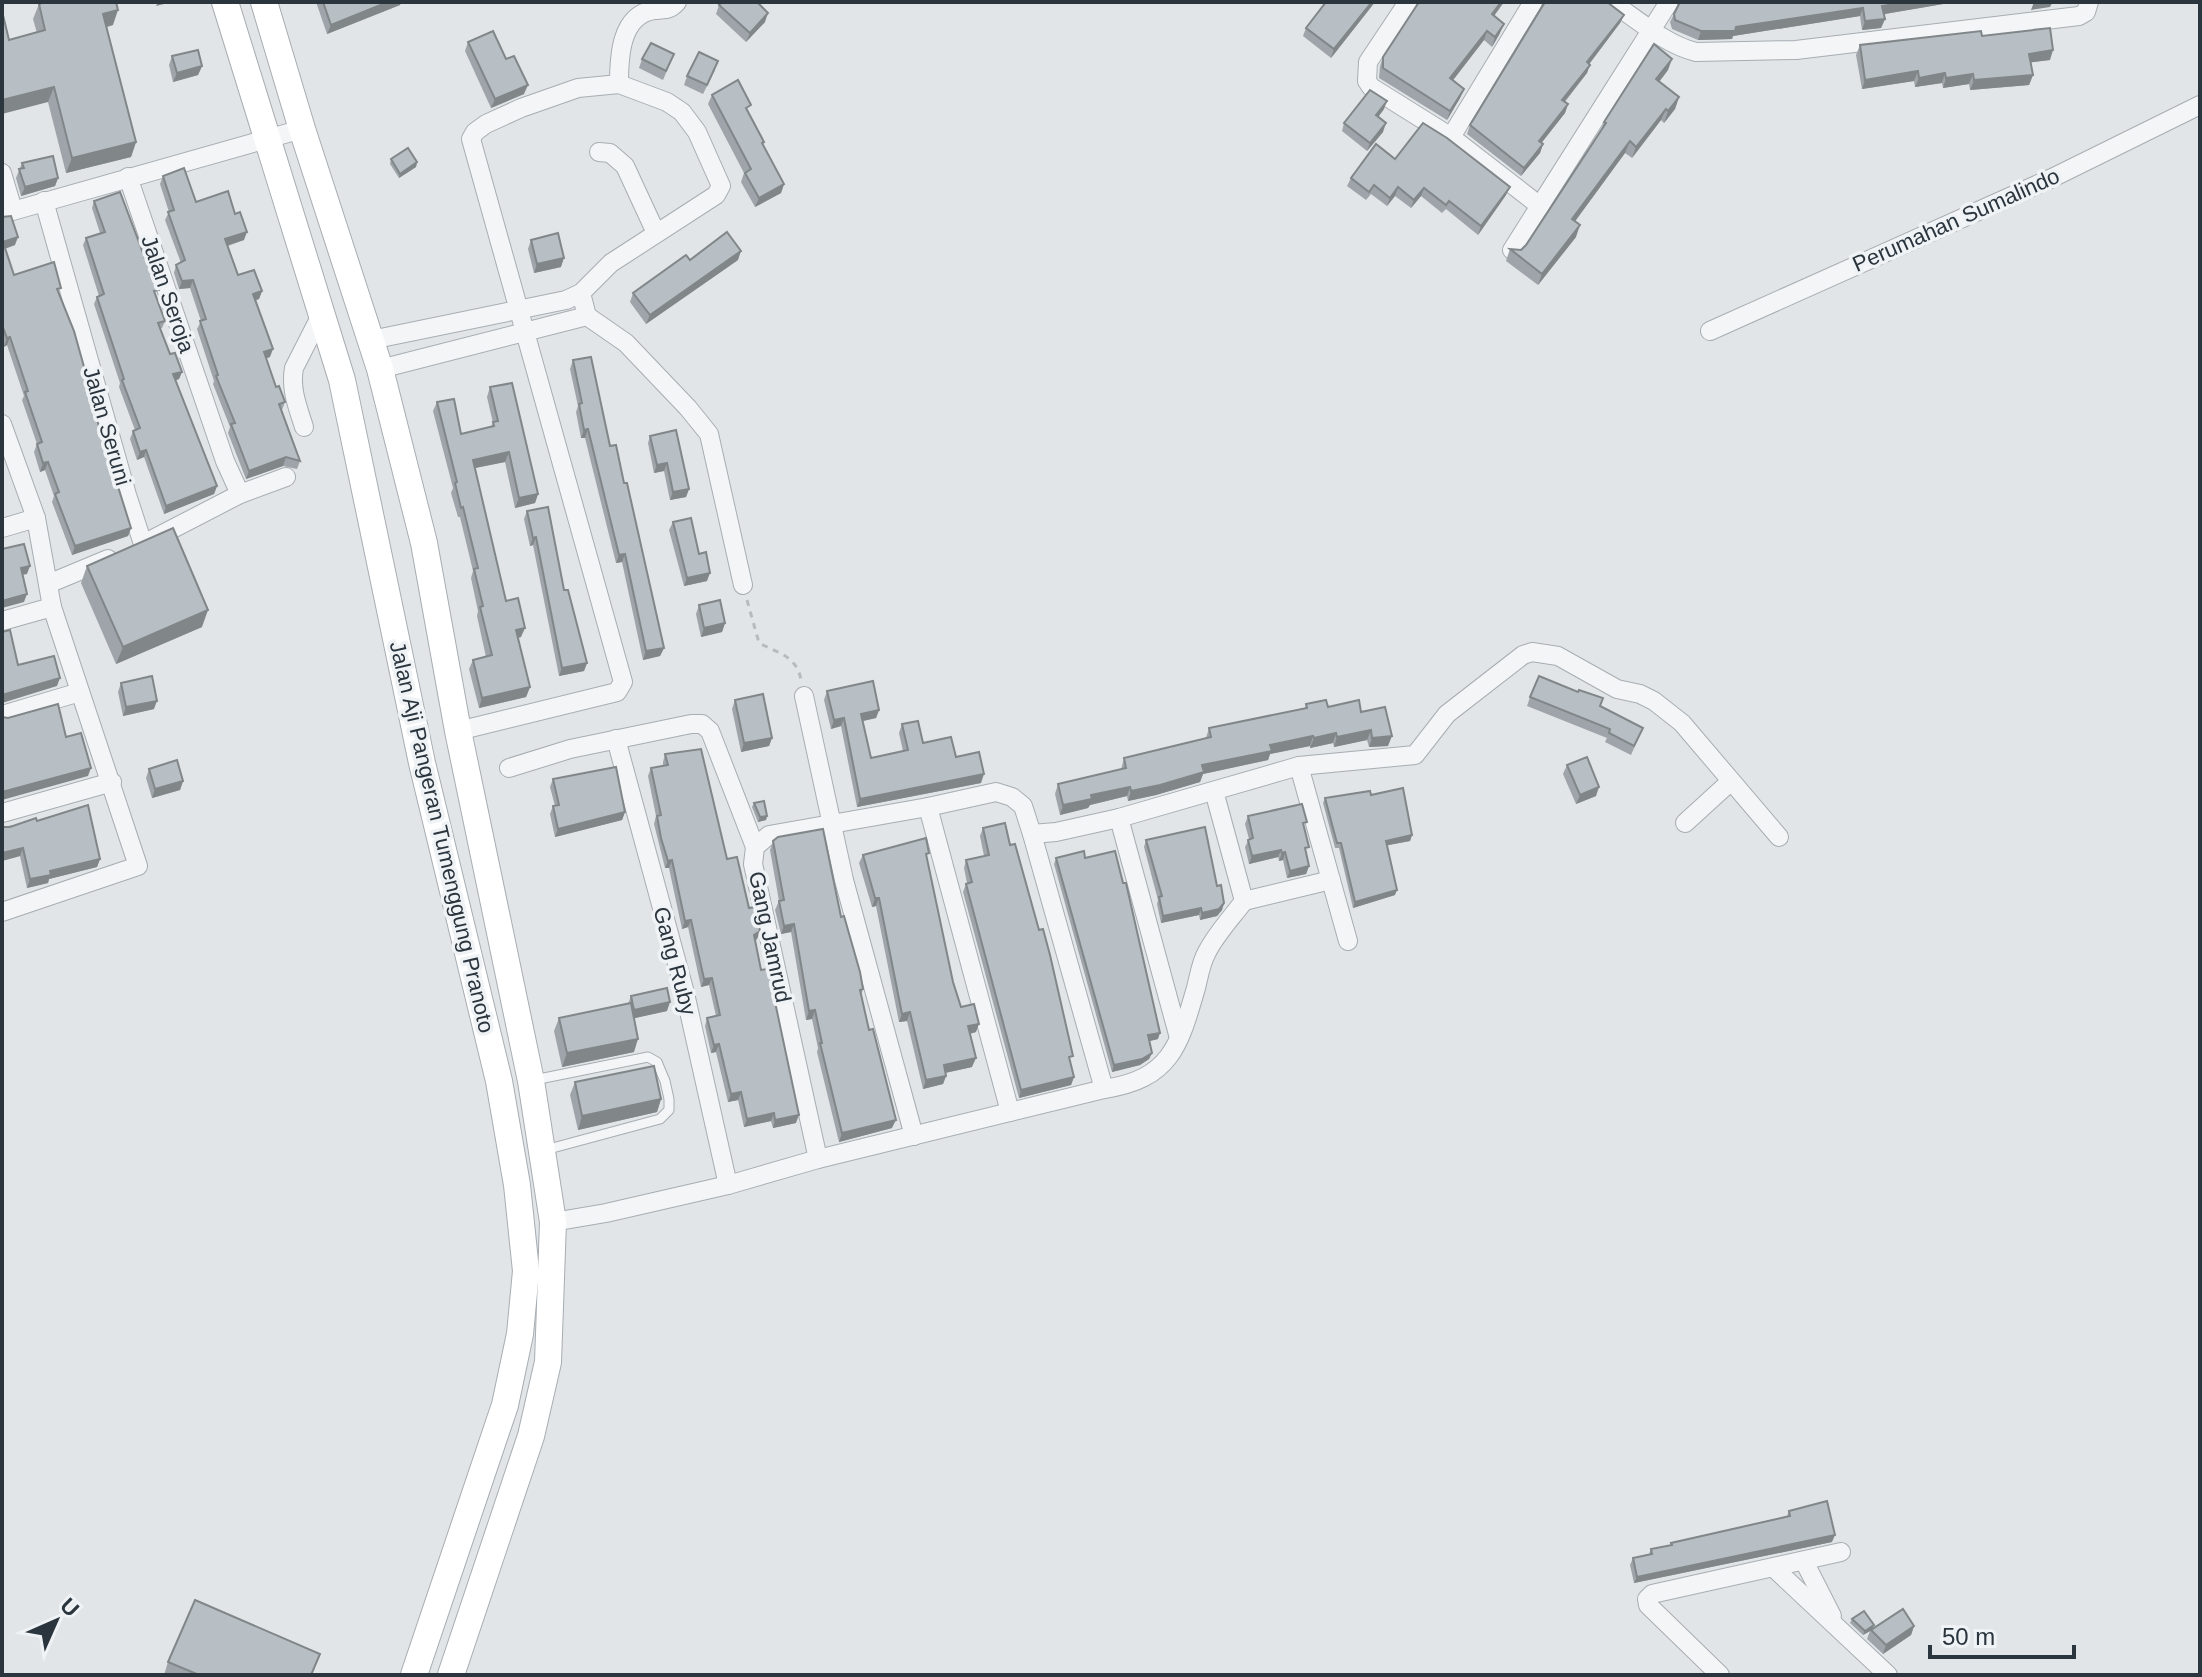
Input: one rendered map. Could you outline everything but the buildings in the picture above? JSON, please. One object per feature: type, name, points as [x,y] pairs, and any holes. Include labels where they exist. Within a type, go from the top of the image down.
[{"type":"main road","name":"Jalan Aji Pangeran Tumenggung Pranoto","points":[[225,2],[342,380],[422,763],[499,1081],[517,1185],[526,1271],[520,1334],[505,1405],[414,1675]]},
{"type":"main road","name":"Jalan Aji Pangeran Tumenggung Pranoto","points":[[264,2],[380,369],[424,543],[458,731],[531,1081],[553,1222],[548,1362],[531,1436],[451,1675]]},
{"type":"street","points":[[619,84],[621,42],[630,26],[652,10],[666,10],[677,2]]},
{"type":"street","points":[[1408,2],[1368,62],[1367,81],[1371,87],[1451,137],[1540,206]]},
{"type":"street","points":[[1451,137],[1533,2]]},
{"type":"street","points":[[1611,2],[1650,29],[1686,50],[1696,52],[1796,50],[2079,16],[2086,12],[2089,2]]},
{"type":"street","points":[[1512,250],[1669,2]]},
{"type":"street","points":[[371,340],[520,308],[566,300],[581,293],[611,263],[716,195],[721,186],[697,132],[682,112],[667,102],[619,84],[578,88],[521,108],[486,124],[471,139],[520,308],[623,682],[617,692],[458,731]]},
{"type":"street","name":"Perumahan Sumalindo","points":[[1710,331],[2052,178],[2200,105]]},
{"type":"street","points":[[2,173],[8,212],[302,129]]},
{"type":"street","points":[[599,152],[610,153],[625,166],[656,233]]},
{"type":"street","name":"Jalan Seroja","points":[[128,177],[225,461],[240,494]]},
{"type":"street","name":"Jalan Seruni","points":[[44,201],[143,544]]},
{"type":"street","points":[[581,293],[587,316],[626,343],[709,434],[743,585]]},
{"type":"street","points":[[304,427],[292,376],[322,313]]},
{"type":"street","points":[[380,369],[587,316]]},
{"type":"street","points":[[2,426],[36,518],[52,607],[138,866],[2,912]]},
{"type":"street","points":[[48,584],[143,544],[240,494],[286,477]]},
{"type":"street","points":[[2,528],[36,518]]},
{"type":"street","points":[[2,621],[52,607]]},
{"type":"street","points":[[1032,834],[1119,818],[1299,766],[1415,755],[1447,714],[1523,655],[1532,652],[1558,656],[1617,689],[1654,701],[1682,723],[1779,837]]},
{"type":"street","points":[[2,715],[80,692]]},
{"type":"street","points":[[804,696],[844,880],[914,1136]]},
{"type":"street","name":"Gang Jamrud","points":[[616,739],[691,724],[702,724],[710,731],[755,847],[753,864],[818,1159]]},
{"type":"street","points":[[509,768],[616,739]]},
{"type":"street","name":"Gang Ruby","points":[[616,739],[684,989],[728,1185]]},
{"type":"street","points":[[1299,766],[1348,941]]},
{"type":"street","points":[[1685,823],[1731,781]]},
{"type":"street","points":[[2,813],[112,782]]},
{"type":"street","points":[[1214,791],[1244,901]]},
{"type":"street","points":[[755,847],[769,835],[996,792],[1012,797],[1023,806],[1032,834],[1104,1089]]},
{"type":"street","points":[[928,807],[1010,1112]]},
{"type":"street","points":[[1119,818],[1179,1038]]},
{"type":"street","points":[[553,1222],[728,1185],[818,1159],[1131,1085],[1160,1069],[1179,1038],[1206,952],[1244,901],[1331,880]]},
{"type":"street","points":[[1720,1675],[1648,1605],[1647,1599],[1652,1594],[1841,1552]]},
{"type":"street","points":[[1804,1561],[1837,1627]]},
{"type":"street","points":[[1775,1569],[1888,1675]]},
{"type":"lane","points":[[531,1081],[648,1057],[656,1061],[660,1068],[669,1099],[669,1110],[660,1119],[542,1151]]},
{"type":"path","points":[[743,585],[759,643],[788,655],[799,669],[804,696]]}]
